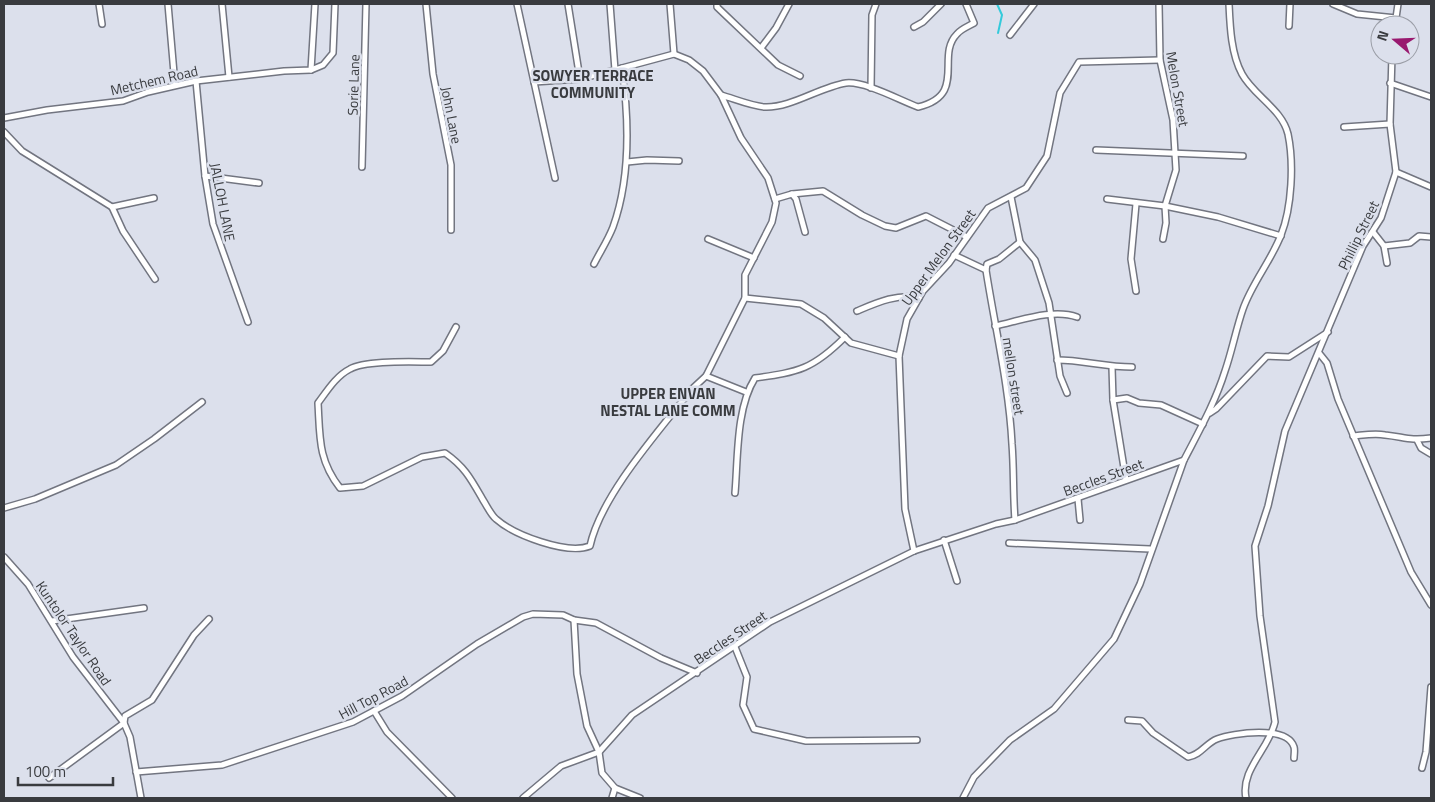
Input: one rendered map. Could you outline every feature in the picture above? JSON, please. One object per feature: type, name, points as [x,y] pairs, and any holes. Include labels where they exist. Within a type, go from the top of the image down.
[{"type":"street","points":[[99,4],[102,24]]},
{"type":"street","points":[[168,4],[175,85]]},
{"type":"street","points":[[222,4],[228,76]]},
{"type":"street","points":[[315,4],[311,70],[323,65],[333,53],[335,4]]},
{"type":"street","name":"Sorie Lane","points":[[362,167],[366,4]]},
{"type":"street","name":"John Lane","points":[[426,4],[433,74],[451,165],[451,230]]},
{"type":"street","points":[[517,4],[555,178]]},
{"type":"street","points":[[568,4],[580,78]]},
{"type":"street","points":[[610,4],[615,70]]},
{"type":"street","points":[[670,4],[674,54]]},
{"type":"street","points":[[761,48],[776,28],[789,4]]},
{"type":"street","points":[[871,88],[872,14],[876,4]]},
{"type":"street","points":[[914,28],[941,4]]},
{"type":"street","points":[[721,95],[765,107],[785,105],[797,98],[847,83],[871,88],[918,107],[936,101],[944,92],[950,68],[950,46],[957,34],[974,23],[966,4]]},
{"type":"street","points":[[1010,35],[1034,4]]},
{"type":"street","name":"Melon Street","points":[[1159,4],[1160,60],[1174,120],[1176,170],[1165,206],[1166,223],[1163,239]]},
{"type":"street","points":[[963,798],[974,776],[1010,740],[1054,709],[1114,639],[1133,600],[1184,460],[1210,413],[1250,292],[1281,236],[1289,207],[1291,183],[1288,134],[1283,120],[1242,73],[1230,33],[1230,4]]},
{"type":"street","points":[[1289,26],[1290,4]]},
{"type":"street","points":[[1336,4],[1357,14],[1370,15]]},
{"type":"street","points":[[717,5],[778,66],[800,76]]},
{"type":"street","points":[[456,327],[443,351],[431,362],[359,364],[348,370],[318,403],[324,464],[340,488],[363,486],[422,457],[445,453],[462,465],[495,519],[520,535],[549,544],[584,548],[590,546],[592,535],[605,508],[623,481],[692,389],[706,376],[744,298],[745,275],[772,222],[775,199],[768,178],[741,138],[721,95],[703,71],[689,60],[674,54],[580,78],[534,82]]},
{"type":"street","name":"Upper Melon Street","points":[[914,551],[905,508],[900,356],[907,319],[919,298],[954,255],[988,208],[1026,188],[1047,156],[1060,93],[1079,62],[1160,60]]},
{"type":"street","name":"Phillip Street","points":[[1272,734],[1274,722],[1261,624],[1255,546],[1268,506],[1285,431],[1363,246],[1381,218],[1396,172],[1390,124],[1391,65]]},
{"type":"street","points":[[594,264],[612,228],[627,162],[626,95],[622,68]]},
{"type":"street","name":"Metchem Road","points":[[4,118],[47,110],[122,101],[175,85],[196,81],[228,76],[311,70]]},
{"type":"street","name":"JALLOH LANE","points":[[196,81],[205,176],[213,224],[248,322]]},
{"type":"street","points":[[1390,83],[1431,97]]},
{"type":"street","points":[[1344,127],[1390,124]]},
{"type":"street","points":[[4,132],[22,151],[112,207],[123,231],[155,279]]},
{"type":"street","points":[[1096,150],[1243,156]]},
{"type":"street","points":[[627,162],[647,160],[679,162]]},
{"type":"street","points":[[1396,172],[1431,187]]},
{"type":"street","points":[[205,176],[259,183]]},
{"type":"street","points":[[775,199],[792,194],[823,191],[885,226],[896,228],[926,216],[967,237]]},
{"type":"street","points":[[792,194],[796,199],[806,232]]},
{"type":"street","points":[[1011,197],[1020,242],[1035,260],[1052,315],[1060,376],[1067,393]]},
{"type":"street","points":[[112,207],[154,198]]},
{"type":"street","points":[[1107,199],[1165,206],[1233,221],[1281,236]]},
{"type":"street","points":[[1136,204],[1132,259],[1136,291]]},
{"type":"street","points":[[1373,232],[1384,246],[1387,263]]},
{"type":"street","points":[[1384,246],[1410,243],[1419,236],[1431,237]]},
{"type":"street","points":[[708,239],[754,258]]},
{"type":"street","points":[[954,255],[986,270],[987,264],[998,259],[1020,242]]},
{"type":"street","name":"mellon street","points":[[986,270],[1004,370],[1012,444],[1012,489],[1015,520]]},
{"type":"street","points":[[857,311],[892,299],[910,296],[919,298]]},
{"type":"street","points":[[744,298],[801,304],[824,318],[852,343],[900,356]]},
{"type":"street","points":[[995,326],[1052,315],[1068,314],[1077,317]]},
{"type":"street","points":[[1210,413],[1216,410],[1267,356],[1289,357],[1328,332]]},
{"type":"street","points":[[735,493],[746,392],[755,378],[800,371],[825,358],[845,337]]},
{"type":"street","points":[[1319,353],[1327,363],[1338,399],[1411,572],[1431,605]]},
{"type":"street","points":[[1057,360],[1076,360],[1112,367],[1132,367]]},
{"type":"street","points":[[1112,367],[1114,400],[1126,480]]},
{"type":"street","points":[[706,376],[746,392]]},
{"type":"street","points":[[1114,400],[1128,398],[1139,403],[1161,405],[1203,424]]},
{"type":"street","points":[[4,508],[35,499],[116,465],[202,402]]},
{"type":"street","points":[[1353,436],[1379,434],[1402,440],[1431,438]]},
{"type":"street","points":[[1417,440],[1420,448],[1431,454]]},
{"type":"street","name":"Beccles Street","points":[[599,752],[632,715],[770,622],[914,551],[1078,499],[1184,460]]},
{"type":"street","points":[[1078,499],[1080,520]]},
{"type":"street","points":[[944,540],[956,581]]},
{"type":"street","points":[[1010,543],[1150,549]]},
{"type":"street","name":"Kuntolor Taylor Road","points":[[4,557],[28,584],[73,657],[124,722]]},
{"type":"street","points":[[52,621],[144,608]]},
{"type":"street","name":"Hill Top Road","points":[[136,772],[222,765],[348,724],[402,696],[477,644],[523,617],[542,613],[563,615],[574,620],[596,623],[662,658],[697,673]]},
{"type":"street","points":[[141,798],[130,737],[124,722],[125,716],[152,700],[194,635],[209,619]]},
{"type":"street","points":[[574,620],[577,674],[587,726],[599,752],[602,773],[615,788],[640,798]]},
{"type":"street","points":[[735,647],[746,677],[744,705],[754,729],[806,741],[917,740]]},
{"type":"street","points":[[1422,768],[1426,752],[1431,686]]},
{"type":"street","points":[[374,711],[387,732],[452,798]]},
{"type":"street","points":[[1128,720],[1142,721],[1153,733],[1188,757],[1196,756],[1216,739],[1249,732],[1272,734],[1289,740],[1294,746],[1294,758]]},
{"type":"street","points":[[49,778],[124,722]]},
{"type":"street","points":[[1246,798],[1244,789],[1247,776],[1272,734]]},
{"type":"street","points":[[524,798],[561,766],[599,752]]},
{"type":"street","points":[[612,798],[615,788]]},
{"type":"waterway","points":[[997,4],[1002,15],[998,33]]},
{"type":"district","name":"SOWYER TERRACE COMMUNITY","points":[[593,84]]},
{"type":"district","name":"UPPER ENVAN NESTAL LANE COMM","points":[[668,402]]}]
